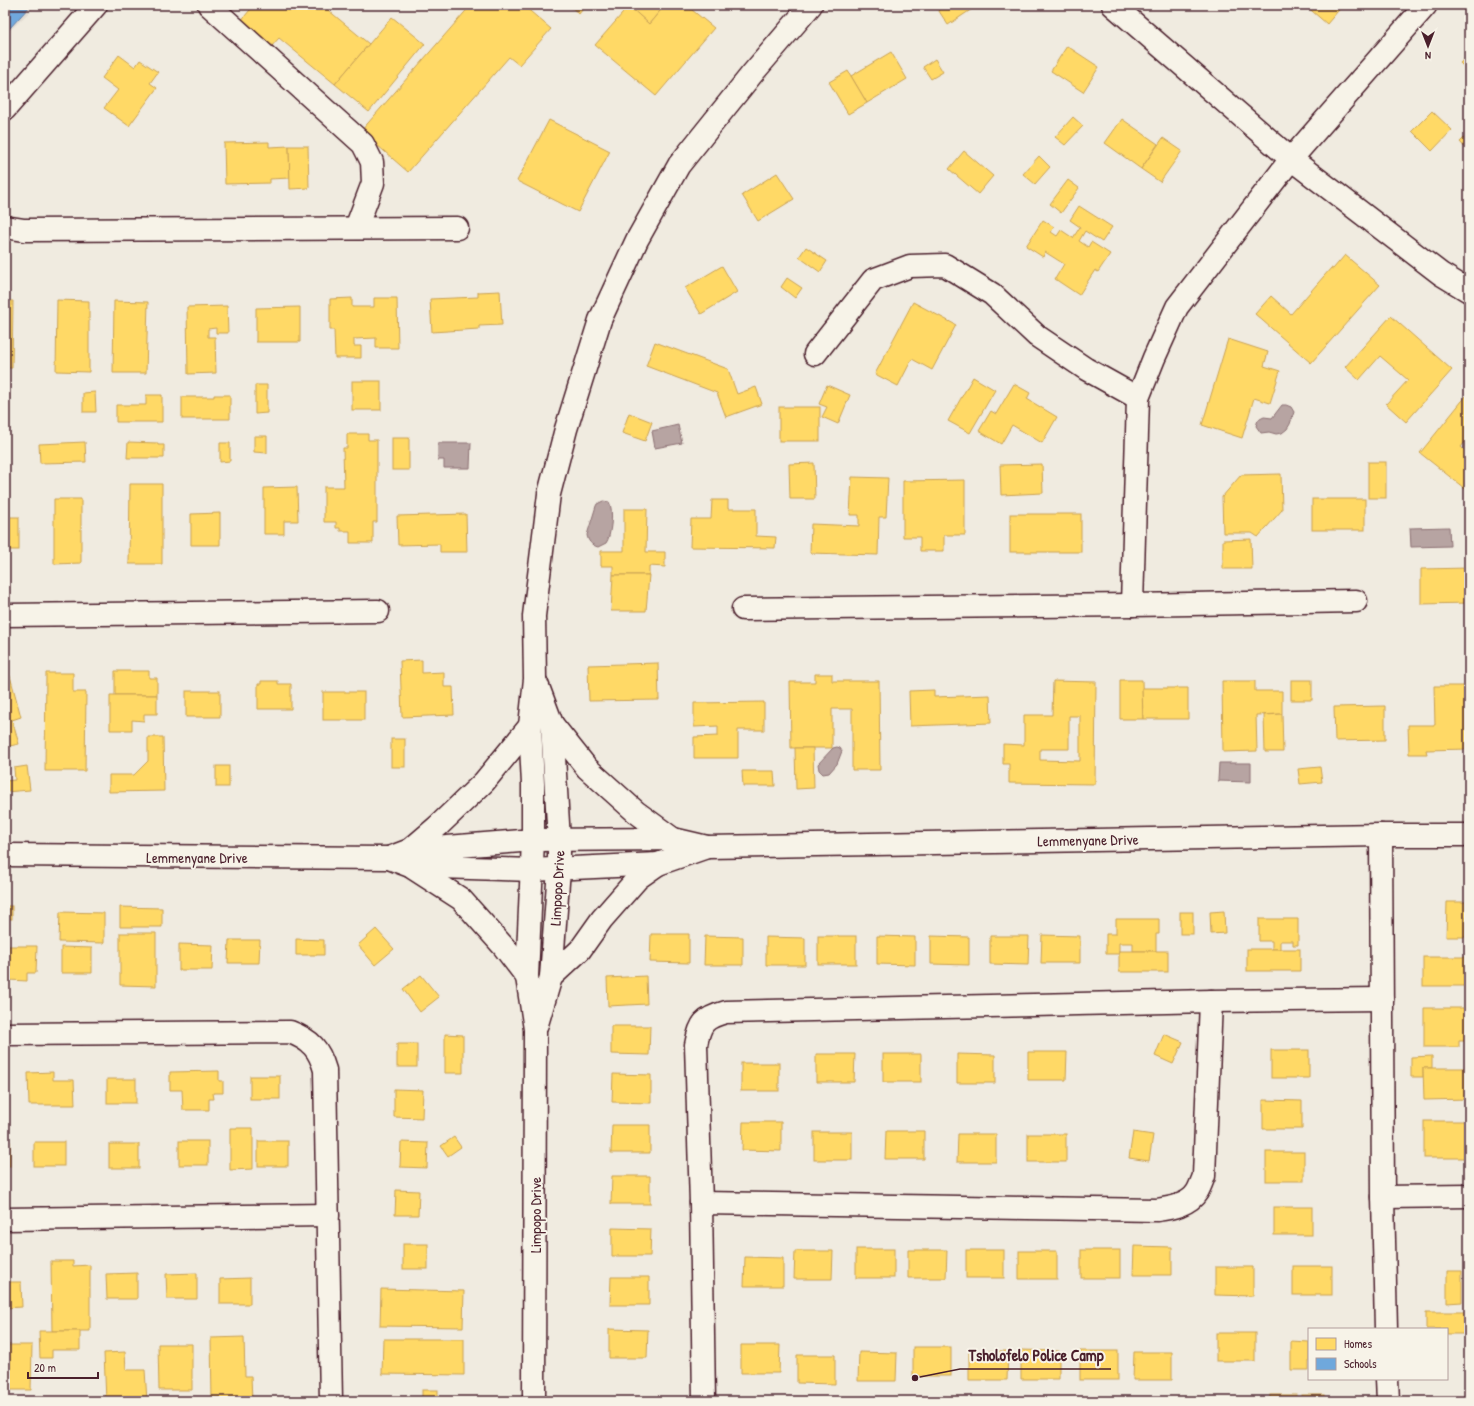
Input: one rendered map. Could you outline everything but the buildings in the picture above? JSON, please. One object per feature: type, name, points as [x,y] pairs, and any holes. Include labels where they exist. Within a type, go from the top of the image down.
[{"type":"street","points":[[5,109],[96,5]]},
{"type":"street","points":[[209,5],[363,144],[372,162],[373,182],[356,228]]},
{"type":"street","points":[[673,839],[636,812],[587,768],[552,724],[535,679],[534,616],[550,494],[566,429],[600,320],[637,240],[679,165],[752,74],[811,5]]},
{"type":"street","points":[[1113,5],[1291,159],[1441,274],[1469,292]]},
{"type":"street","points":[[1132,605],[1138,398],[1177,307],[1291,159],[1426,5]]},
{"type":"street","points":[[5,227],[24,230],[457,228]]},
{"type":"street","points":[[816,354],[873,280],[910,266],[945,265],[992,294],[1037,336],[1086,369],[1138,398]]},
{"type":"street","points":[[743,609],[1356,601]]},
{"type":"street","points":[[5,614],[378,611]]},
{"type":"street","name":"Limpopo Drive","points":[[534,1401],[535,1029],[526,977],[532,870],[530,726],[535,679]]},
{"type":"street","name":"Limpopo Drive","points":[[535,1029],[551,977],[559,869],[559,840],[552,724]]},
{"type":"street","points":[[410,858],[438,826],[484,782],[530,726]]},
{"type":"street","points":[[1381,835],[1383,1197],[1386,1328]]},
{"type":"street","name":"Lemmenyane Drive","points":[[707,847],[1381,835],[1469,835]]},
{"type":"street","points":[[410,858],[532,840],[673,839],[707,847]]},
{"type":"street","points":[[551,977],[580,950],[602,919],[638,878],[658,864],[707,847]]},
{"type":"street","name":"Lemmenyane Drive","points":[[5,855],[410,858]]},
{"type":"street","points":[[410,858],[532,870],[658,864]]},
{"type":"street","points":[[410,858],[437,882],[461,899],[504,947],[526,977]]},
{"type":"street","points":[[704,1401],[701,1203],[696,1045],[704,1022],[713,1015],[726,1012],[1211,1001],[1382,999]]},
{"type":"street","points":[[701,1203],[1157,1210],[1171,1208],[1185,1203],[1197,1193],[1204,1176],[1211,1001]]},
{"type":"street","points":[[5,1034],[290,1032],[304,1038],[314,1047],[321,1057],[325,1070],[331,1401]]},
{"type":"street","points":[[1383,1197],[1469,1196]]},
{"type":"street","points":[[5,1219],[328,1215]]},
{"type":"street","points":[[1387,1380],[1388,1401]]},
{"type":"shaded area","points":[[5,5],[37,5],[5,35]]},
{"type":"shaded area","points":[[1282,405],[1291,407],[1294,412],[1287,429],[1282,433],[1276,434],[1269,432],[1261,433],[1256,426],[1258,420],[1264,417],[1272,418]]},
{"type":"shaded area","points":[[678,425],[682,443],[655,448],[652,431]]},
{"type":"shaded area","points":[[438,443],[471,443],[470,468],[444,468],[444,460],[438,460]]},
{"type":"shaded area","points":[[603,501],[609,502],[611,506],[611,523],[608,540],[606,543],[598,547],[590,542],[587,535],[596,506]]},
{"type":"shaded area","points":[[1449,527],[1450,546],[1411,547],[1410,528]]},
{"type":"shaded area","points":[[837,747],[842,751],[837,764],[829,773],[823,774],[819,770],[818,764],[833,748]]},
{"type":"shaded area","points":[[1219,763],[1251,763],[1251,782],[1218,781]]},
{"type":"place","name":"Tsholofelo Police Camp","points":[[915,1378]]}]
